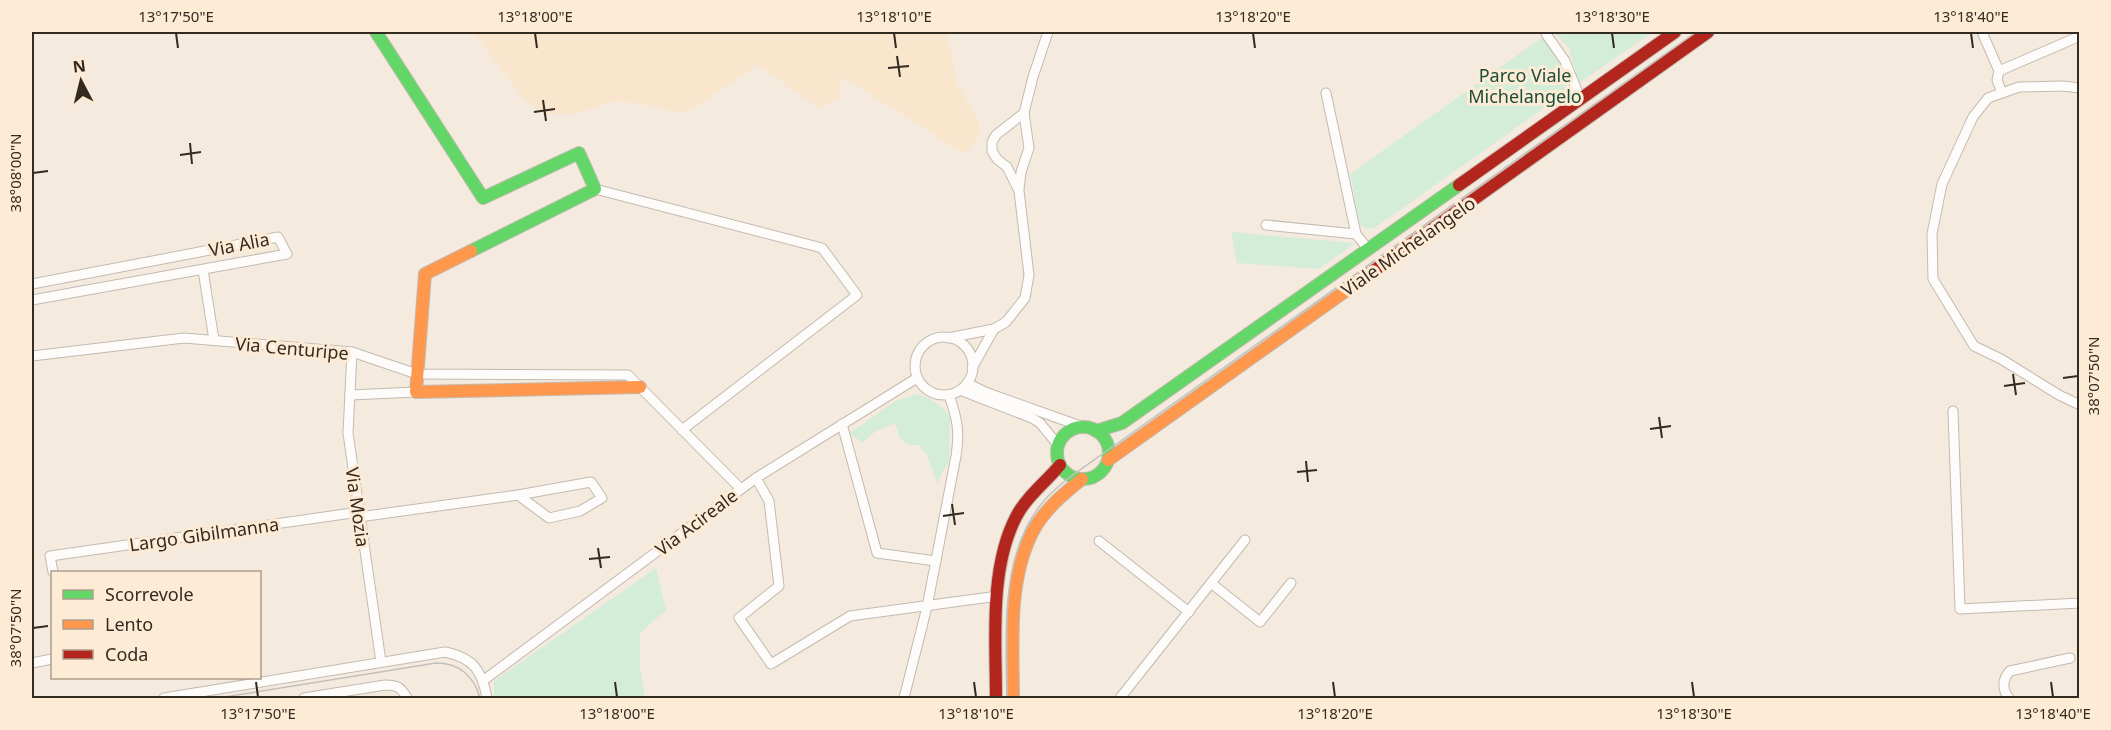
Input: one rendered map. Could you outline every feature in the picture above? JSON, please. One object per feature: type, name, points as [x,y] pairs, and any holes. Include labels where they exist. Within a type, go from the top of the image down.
[{"type":"street","points":[[376,32],[483,198],[579,153],[595,189]]},
{"type":"street","points":[[994,329],[963,387],[950,394],[940,395],[930,392],[917,378],[915,361],[924,346],[931,340],[994,329],[1006,322],[1025,298],[1029,275],[1019,191],[1021,172],[1029,148],[1024,113],[1048,32]]},
{"type":"street","name":"Viale Michelangelo","points":[[1096,430],[1107,429],[1122,423],[1675,32]]},
{"type":"street","name":"Viale Michelangelo","points":[[1108,460],[1708,32]]},
{"type":"street","points":[[1982,32],[1999,71],[1997,80],[2002,93]]},
{"type":"street","points":[[1546,34],[1564,61],[1580,98]]},
{"type":"street","points":[[1999,71],[2079,36]]},
{"type":"street","points":[[2079,88],[2019,87],[1988,98],[1973,117],[1942,184],[1932,234],[1933,279],[1974,346],[2001,359],[2079,405]]},
{"type":"street","points":[[1326,93],[1356,234],[1368,249]]},
{"type":"street","points":[[1019,191],[1007,167],[997,159],[992,151],[992,142],[996,135],[1024,113]]},
{"type":"street","points":[[1004,130],[1013,128],[1028,139]]},
{"type":"street","points":[[997,159],[1006,164],[1017,163],[1026,156]]},
{"type":"street","points":[[416,392],[424,274],[595,189],[822,248],[857,295],[682,430]]},
{"type":"street","points":[[1266,225],[1356,234]]},
{"type":"street","name":"Via Alia","points":[[32,284],[278,237],[288,254],[32,300]]},
{"type":"street","points":[[203,270],[214,340]]},
{"type":"street","name":"Via Centuripe","points":[[32,356],[184,338],[352,352],[417,374],[628,375],[741,489]]},
{"type":"street","points":[[948,338],[956,340],[968,351],[972,368]]},
{"type":"street","name":"Via Mozia","points":[[352,352],[348,433],[381,662]]},
{"type":"street","name":"Via Acireale","points":[[484,680],[756,478],[917,378]]},
{"type":"street","points":[[350,395],[640,387]]},
{"type":"street","points":[[963,387],[985,392],[1096,430],[1105,439],[1107,445],[1108,460],[1103,468],[1097,474],[1082,479],[1065,492],[1046,512],[1025,549],[1017,589],[1013,699]]},
{"type":"street","points":[[963,387],[1032,418],[1040,423],[1058,445]]},
{"type":"street","points":[[904,699],[927,607],[959,436],[958,421],[950,394]]},
{"type":"street","points":[[1953,411],[1960,609],[2079,603]]},
{"type":"street","points":[[842,424],[877,553],[936,561]]},
{"type":"street","points":[[1082,479],[1068,473],[1060,465],[1057,455],[1058,445],[1068,432],[1083,427]]},
{"type":"street","points":[[996,699],[998,596],[1001,564],[1008,533],[1028,499],[1060,465]]},
{"type":"street","points":[[756,478],[769,501],[779,586],[739,618],[771,664],[850,616],[998,596]]},
{"type":"street","name":"Largo Gibilmanna","points":[[53,571],[50,556],[518,495],[591,482],[602,498],[580,511],[549,518],[518,495]]},
{"type":"street","points":[[1120,699],[1245,540]]},
{"type":"street","points":[[1099,541],[1189,612]]},
{"type":"street","points":[[1211,583],[1260,622],[1291,583]]},
{"type":"street","points":[[164,699],[445,652],[465,658],[474,665],[484,680],[487,699]]},
{"type":"street","points":[[2009,699],[2004,687],[2005,676],[2010,671],[2070,658]]},
{"type":"street","points":[[32,663],[51,659]]},
{"type":"street","points":[[304,699],[385,685],[395,685],[405,694]]},
{"type":"shaded area","points":[[473,32],[945,32],[951,50],[956,82],[977,119],[981,135],[964,154],[842,76],[839,100],[818,107],[757,65],[688,112],[616,101],[579,113],[544,115],[521,95]]},
{"type":"green space","points":[[1554,32],[1653,32],[1579,83],[1569,48]]},
{"type":"green space","name":"Parco Viale Michelangelo","points":[[1543,37],[1562,61],[1571,89],[1373,229],[1364,228],[1360,224],[1350,174]]},
{"type":"green space","points":[[1231,232],[1355,243],[1319,269],[1237,263]]},
{"type":"green space","points":[[917,394],[936,403],[950,417],[949,461],[937,483],[927,455],[919,445],[909,445],[900,438],[895,423],[876,431],[863,442],[849,434],[894,402]]},
{"type":"green space","points":[[656,568],[666,610],[640,633],[640,666],[645,698],[494,698],[494,681]]},
{"type":"tram line","points":[[1007,698],[1008,596],[1012,571],[1029,523],[1050,494],[1083,468],[1696,32]]},
{"type":"tram line","points":[[218,698],[436,663],[452,665],[464,672],[474,683],[480,698]]},
{"type":"traffic: fast","points":[[376,32],[483,198],[579,153],[595,189],[471,251]]},
{"type":"traffic: fast","points":[[1096,431],[1122,423],[1459,185]]},
{"type":"traffic: fast","points":[[1083,427],[1093,429],[1101,435],[1107,443],[1109,453],[1107,463],[1101,471],[1093,477],[1083,479],[1073,477],[1065,471],[1059,463],[1057,453],[1059,443],[1065,435],[1073,429],[1083,427]]},
{"type":"traffic: slow","points":[[471,251],[425,274],[416,392],[640,387]]},
{"type":"traffic: slow","points":[[1108,460],[1351,287]]},
{"type":"traffic: slow","points":[[1013,698],[1013,614],[1018,572],[1024,552],[1042,517],[1082,479]]},
{"type":"traffic: jam","points":[[1459,185],[1675,32]]},
{"type":"traffic: jam","points":[[1351,287],[1708,32]]},
{"type":"traffic: jam","points":[[996,698],[996,606],[1001,559],[1007,537],[1025,503],[1060,465]]}]
